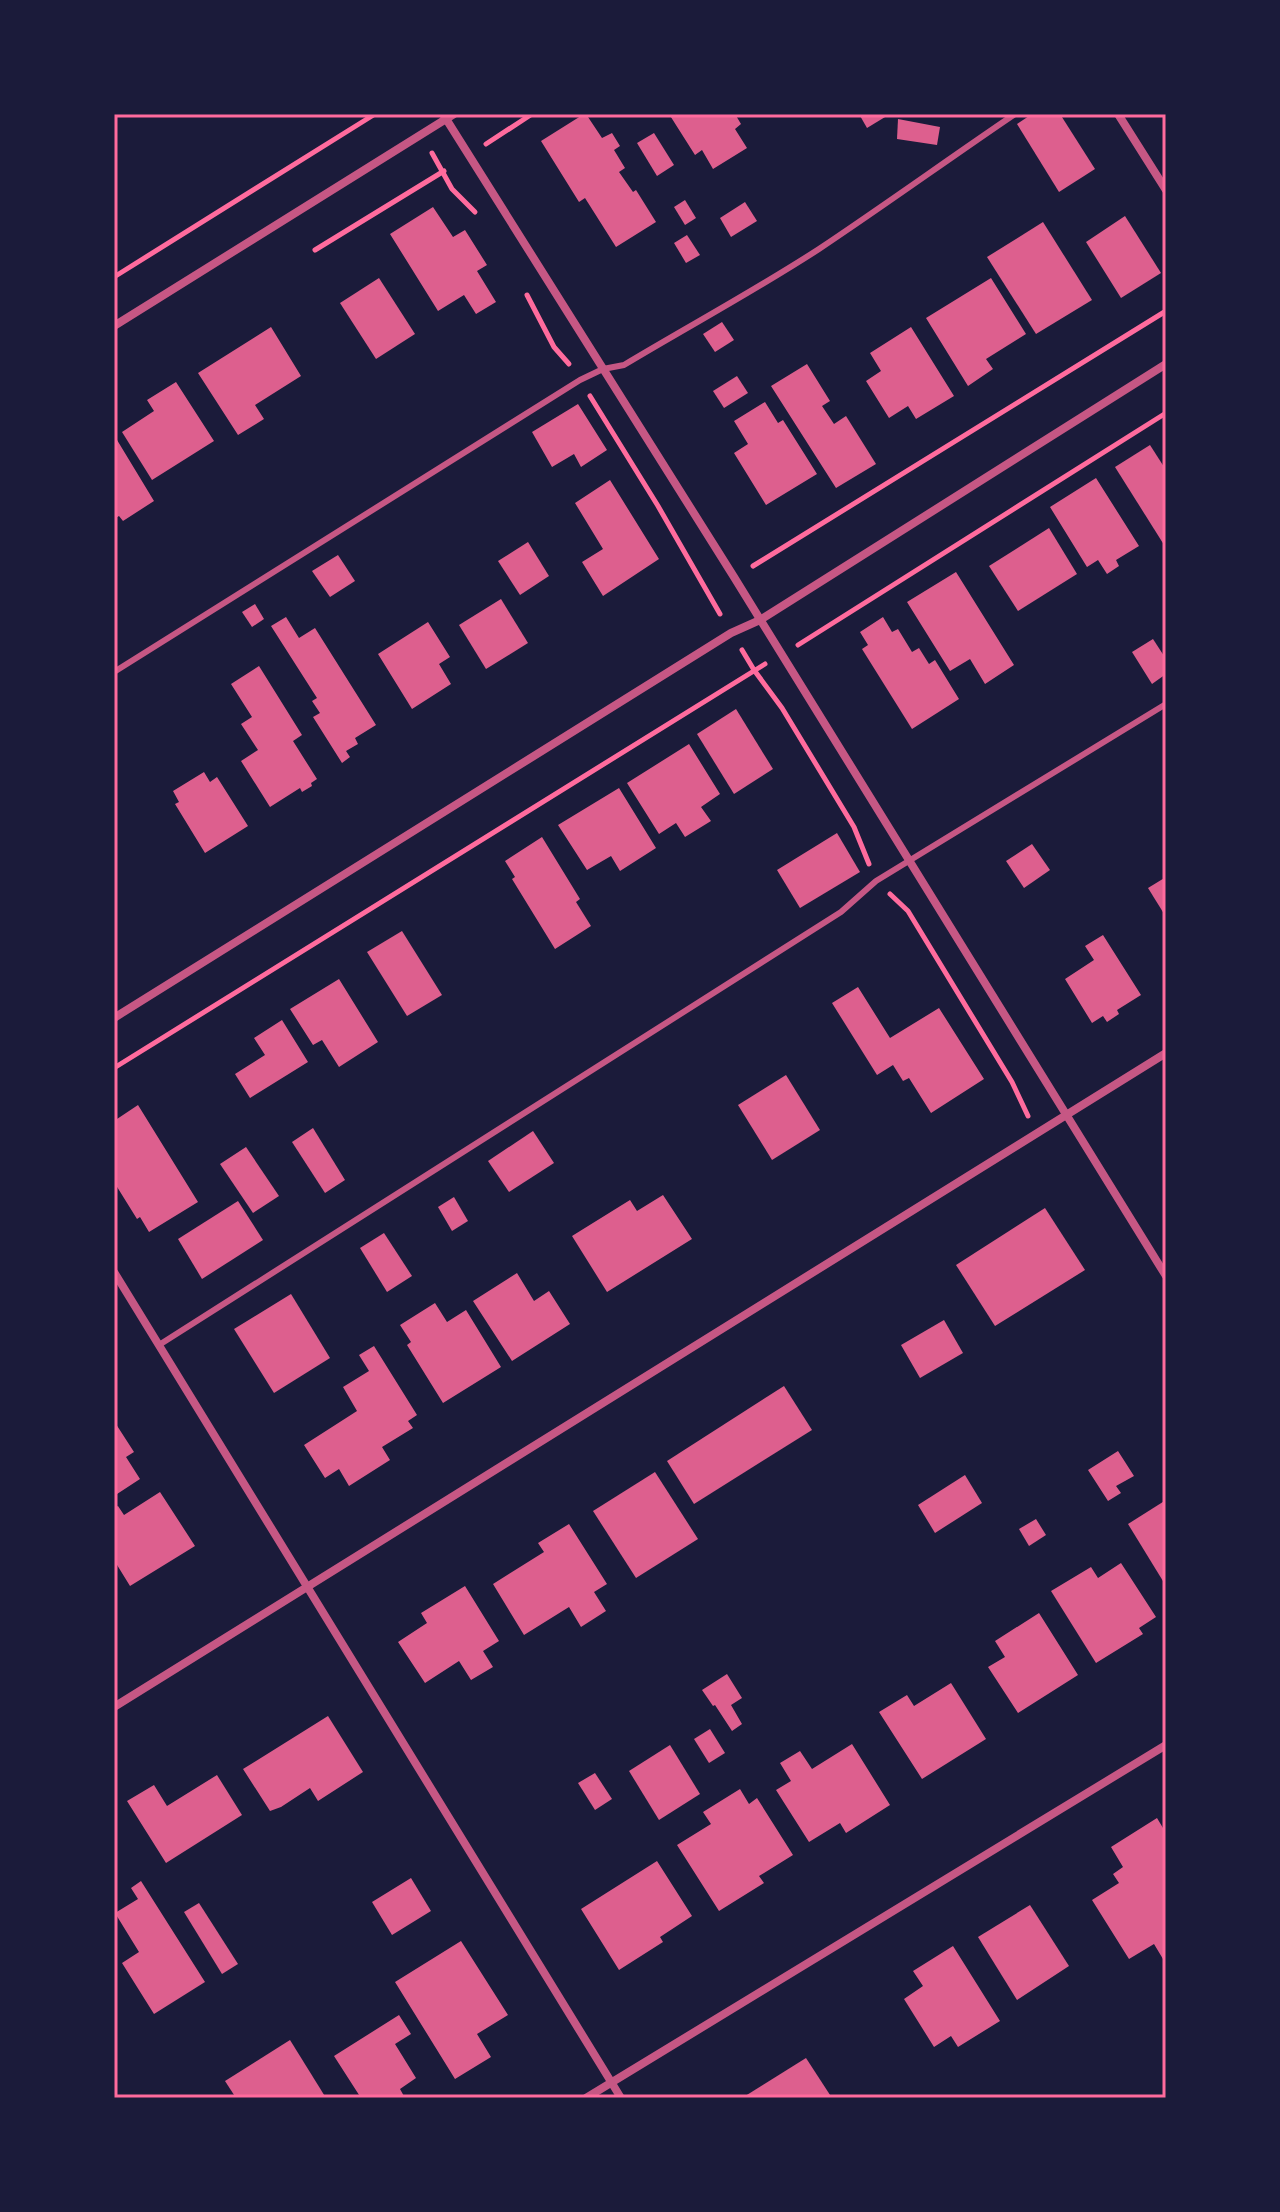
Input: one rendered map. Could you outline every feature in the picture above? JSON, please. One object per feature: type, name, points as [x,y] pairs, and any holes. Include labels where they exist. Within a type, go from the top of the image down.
[{"type":"street","points":[[1118,114],[1166,190]]},
{"type":"street","points":[[114,326],[448,116],[469,155],[1166,1276]]},
{"type":"street","points":[[114,1018],[731,633],[760,620],[1166,364]]},
{"type":"street","points":[[114,1707],[1166,1053]]},
{"type":"street","points":[[114,1272],[621,2098]]},
{"type":"street","points":[[586,2098],[1166,1745]]},
{"type":"lane","points":[[114,672],[580,380],[603,369],[624,365],[818,249],[1015,114]]},
{"type":"lane","points":[[159,1345],[841,912],[876,881],[1166,704]]},
{"type":"path","points":[[114,277],[375,114]]},
{"type":"path","points":[[315,250],[532,114]]},
{"type":"path","points":[[707,594],[1166,311]]},
{"type":"path","points":[[114,1068],[1166,413]]},
{"type":"building","points":[[584,114],[602,138],[612,133],[620,146],[614,150],[625,168],[619,172],[633,192],[636,190],[656,222],[616,247],[585,198],[579,202],[541,141]]},
{"type":"building","points":[[669,114],[735,114],[741,124],[735,129],[747,148],[713,169],[702,150],[695,155]]},
{"type":"building","points":[[859,114],[890,114],[867,128]]},
{"type":"building","points":[[1032,114],[1060,114],[1095,169],[1059,192],[1017,124]]},
{"type":"building","points":[[898,119],[940,127],[937,145],[897,139]]},
{"type":"building","points":[[654,133],[674,165],[657,176],[637,143]]},
{"type":"building","points":[[685,200],[696,218],[685,225],[674,207]]},
{"type":"building","points":[[745,202],[757,221],[731,237],[720,218]]},
{"type":"building","points":[[433,207],[453,237],[465,230],[487,265],[477,271],[496,302],[476,314],[464,295],[438,311],[390,234]]},
{"type":"building","points":[[1125,216],[1161,273],[1121,298],[1086,242]]},
{"type":"building","points":[[1043,222],[1092,300],[1036,334],[987,257]]},
{"type":"building","points":[[687,235],[700,255],[686,263],[674,243]]},
{"type":"building","points":[[379,278],[415,334],[376,359],[340,303]]},
{"type":"building","points":[[991,278],[1026,334],[986,359],[993,369],[968,386],[926,318]]},
{"type":"building","points":[[722,322],[734,340],[715,352],[703,334]]},
{"type":"building","points":[[271,327],[301,376],[255,405],[264,419],[238,435],[198,373]]},
{"type":"building","points":[[911,327],[954,396],[916,419],[908,406],[889,418],[866,381],[881,371],[870,353]]},
{"type":"building","points":[[807,364],[830,401],[822,406],[834,424],[846,416],[876,464],[836,488],[771,386]]},
{"type":"building","points":[[737,376],[748,393],[724,408],[713,391]]},
{"type":"building","points":[[176,382],[214,441],[152,480],[122,432],[154,411],[147,400]]},
{"type":"building","points":[[765,402],[778,423],[783,420],[817,474],[766,505],[734,453],[748,444],[734,421]]},
{"type":"building","points":[[578,404],[607,450],[581,467],[574,454],[552,467],[532,432]]},
{"type":"building","points":[[114,435],[154,501],[123,521],[119,516],[114,519]]},
{"type":"building","points":[[1150,445],[1166,470],[1166,548],[1115,467]]},
{"type":"building","points":[[1096,478],[1139,546],[1116,560],[1119,566],[1107,574],[1098,560],[1087,567],[1050,507]]},
{"type":"building","points":[[610,480],[659,559],[603,596],[582,562],[603,549],[575,503]]},
{"type":"building","points":[[1049,528],[1077,574],[1018,611],[989,566]]},
{"type":"building","points":[[528,542],[549,576],[520,595],[498,561]]},
{"type":"building","points":[[338,555],[355,581],[330,597],[312,571]]},
{"type":"building","points":[[956,572],[1014,665],[985,684],[970,659],[950,671],[907,602]]},
{"type":"building","points":[[501,599],[528,643],[486,669],[459,625]]},
{"type":"building","points":[[255,604],[264,619],[252,627],[242,612]]},
{"type":"building","points":[[286,617],[299,638],[315,628],[376,725],[355,738],[358,744],[346,751],[350,757],[342,763],[313,717],[320,713],[312,701],[317,698],[271,626]]},
{"type":"building","points":[[883,617],[892,632],[898,629],[912,652],[919,648],[929,664],[935,660],[959,699],[912,729],[862,649],[868,645],[860,632]]},
{"type":"building","points":[[428,622],[450,657],[439,664],[451,684],[412,709],[378,654]]},
{"type":"building","points":[[1153,639],[1166,659],[1166,674],[1152,684],[1132,652]]},
{"type":"building","points":[[259,666],[302,735],[293,741],[317,779],[302,792],[300,788],[270,807],[241,761],[258,750],[241,724],[252,717],[231,684]]},
{"type":"building","points":[[736,709],[773,769],[734,794],[697,734]]},
{"type":"building","points":[[689,744],[720,794],[701,807],[711,821],[685,837],[676,823],[659,834],[627,783]]},
{"type":"building","points":[[204,772],[210,782],[217,777],[248,826],[205,853],[175,804],[179,802],[173,791]]},
{"type":"building","points":[[619,788],[656,848],[620,871],[611,856],[587,870],[558,825]]},
{"type":"building","points":[[837,833],[860,872],[800,908],[777,870]]},
{"type":"building","points":[[542,837],[580,899],[576,902],[591,926],[555,949],[512,879],[515,877],[505,861]]},
{"type":"building","points":[[1032,844],[1050,870],[1024,888],[1006,861]]},
{"type":"building","points":[[1166,877],[1166,917],[1148,888]]},
{"type":"building","points":[[402,931],[442,995],[407,1016],[367,952]]},
{"type":"building","points":[[1103,935],[1141,995],[1117,1010],[1119,1014],[1107,1022],[1103,1016],[1092,1023],[1065,979],[1094,960],[1085,946]]},
{"type":"building","points":[[339,979],[378,1042],[339,1067],[322,1040],[313,1045],[290,1009]]},
{"type":"building","points":[[858,987],[890,1038],[939,1008],[984,1079],[931,1113],[909,1078],[903,1081],[893,1065],[877,1075],[832,1003]]},
{"type":"building","points":[[282,1020],[308,1062],[250,1098],[235,1074],[265,1055],[254,1038]]},
{"type":"building","points":[[786,1075],[820,1130],[772,1160],[738,1105]]},
{"type":"building","points":[[138,1105],[198,1202],[149,1232],[114,1182],[114,1121]]},
{"type":"building","points":[[313,1128],[345,1180],[325,1193],[292,1142]]},
{"type":"building","points":[[533,1131],[554,1163],[509,1192],[488,1161]]},
{"type":"building","points":[[246,1147],[279,1196],[253,1213],[220,1164]]},
{"type":"building","points":[[663,1195],[692,1239],[607,1292],[572,1236],[630,1200],[637,1211]]},
{"type":"building","points":[[454,1197],[468,1221],[452,1231],[438,1207]]},
{"type":"building","points":[[238,1201],[263,1240],[202,1279],[178,1239]]},
{"type":"building","points":[[1045,1208],[1085,1270],[995,1326],[956,1265]]},
{"type":"building","points":[[384,1233],[412,1276],[387,1292],[360,1248]]},
{"type":"building","points":[[517,1273],[534,1301],[549,1291],[570,1324],[512,1361],[473,1301]]},
{"type":"building","points":[[291,1294],[330,1358],[274,1393],[234,1329]]},
{"type":"building","points":[[435,1303],[447,1322],[466,1310],[501,1367],[443,1403],[407,1345],[411,1342],[400,1325]]},
{"type":"building","points":[[944,1320],[963,1353],[920,1378],[901,1345]]},
{"type":"building","points":[[374,1346],[417,1415],[408,1421],[413,1428],[382,1447],[390,1460],[349,1486],[339,1469],[325,1478],[304,1445],[357,1411],[343,1387],[369,1371],[359,1355]]},
{"type":"building","points":[[784,1386],[812,1430],[694,1504],[667,1461]]},
{"type":"building","points":[[114,1421],[134,1452],[126,1457],[140,1479],[114,1496]]},
{"type":"building","points":[[1118,1451],[1134,1476],[1116,1486],[1121,1493],[1108,1501],[1088,1470]]},
{"type":"building","points":[[655,1472],[698,1539],[636,1578],[593,1511]]},
{"type":"building","points":[[965,1475],[982,1503],[935,1533],[918,1505]]},
{"type":"building","points":[[160,1492],[195,1546],[130,1586],[114,1560],[114,1508],[118,1506],[124,1515]]},
{"type":"building","points":[[1166,1500],[1166,1586],[1128,1524]]},
{"type":"building","points":[[1036,1519],[1046,1535],[1029,1546],[1019,1529]]},
{"type":"building","points":[[569,1524],[607,1584],[594,1592],[606,1611],[581,1627],[569,1607],[524,1635],[493,1584],[544,1552],[538,1543]]},
{"type":"building","points":[[1121,1563],[1156,1617],[1139,1628],[1143,1634],[1096,1663],[1051,1591],[1091,1567],[1098,1578]]},
{"type":"building","points":[[465,1586],[499,1641],[483,1651],[493,1667],[471,1680],[459,1661],[425,1683],[398,1642],[427,1623],[421,1613]]},
{"type":"building","points":[[1039,1613],[1078,1675],[1018,1713],[988,1667],[1005,1657],[995,1641]]},
{"type":"building","points":[[727,1674],[742,1698],[731,1705],[742,1724],[732,1731],[702,1690]]},
{"type":"building","points":[[951,1683],[986,1739],[922,1779],[879,1712],[907,1695],[914,1706]]},
{"type":"building","points":[[328,1716],[363,1772],[318,1801],[310,1788],[270,1811],[243,1769]]},
{"type":"building","points":[[710,1729],[725,1753],[709,1763],[694,1739]]},
{"type":"building","points":[[852,1744],[890,1805],[846,1833],[840,1823],[809,1842],[776,1790],[791,1781],[780,1763],[800,1751],[812,1769]]},
{"type":"building","points":[[670,1745],[700,1794],[659,1820],[629,1771]]},
{"type":"building","points":[[595,1773],[612,1799],[595,1810],[578,1783]]},
{"type":"building","points":[[217,1775],[242,1815],[166,1863],[127,1801],[154,1785],[167,1806]]},
{"type":"building","points":[[740,1789],[749,1804],[757,1798],[793,1855],[759,1876],[764,1883],[719,1911],[677,1845],[711,1824],[703,1812]]},
{"type":"building","points":[[1157,1818],[1166,1833],[1166,1964],[1154,1944],[1129,1959],[1092,1900],[1119,1883],[1113,1874],[1123,1867],[1111,1847]]},
{"type":"building","points":[[657,1861],[692,1916],[660,1937],[663,1942],[619,1970],[581,1909]]},
{"type":"building","points":[[411,1878],[431,1911],[392,1935],[372,1902]]},
{"type":"building","points":[[141,1881],[205,1982],[154,2014],[122,1963],[139,1952],[115,1913],[138,1899],[131,1888]]},
{"type":"building","points":[[199,1903],[238,1964],[222,1974],[184,1912]]},
{"type":"building","points":[[1030,1905],[1069,1966],[1017,2000],[978,1937]]},
{"type":"building","points":[[461,1941],[508,2015],[477,2034],[491,2057],[455,2079],[395,1982]]},
{"type":"building","points":[[953,1946],[1000,2021],[958,2047],[951,2036],[934,2047],[904,1999],[923,1986],[913,1971]]},
{"type":"building","points":[[399,2015],[411,2034],[395,2044],[416,2078],[400,2089],[405,2098],[361,2098],[334,2056]]},
{"type":"building","points":[[290,2040],[326,2098],[236,2098],[225,2081]]},
{"type":"building","points":[[806,2058],[832,2098],[742,2098]]}]
